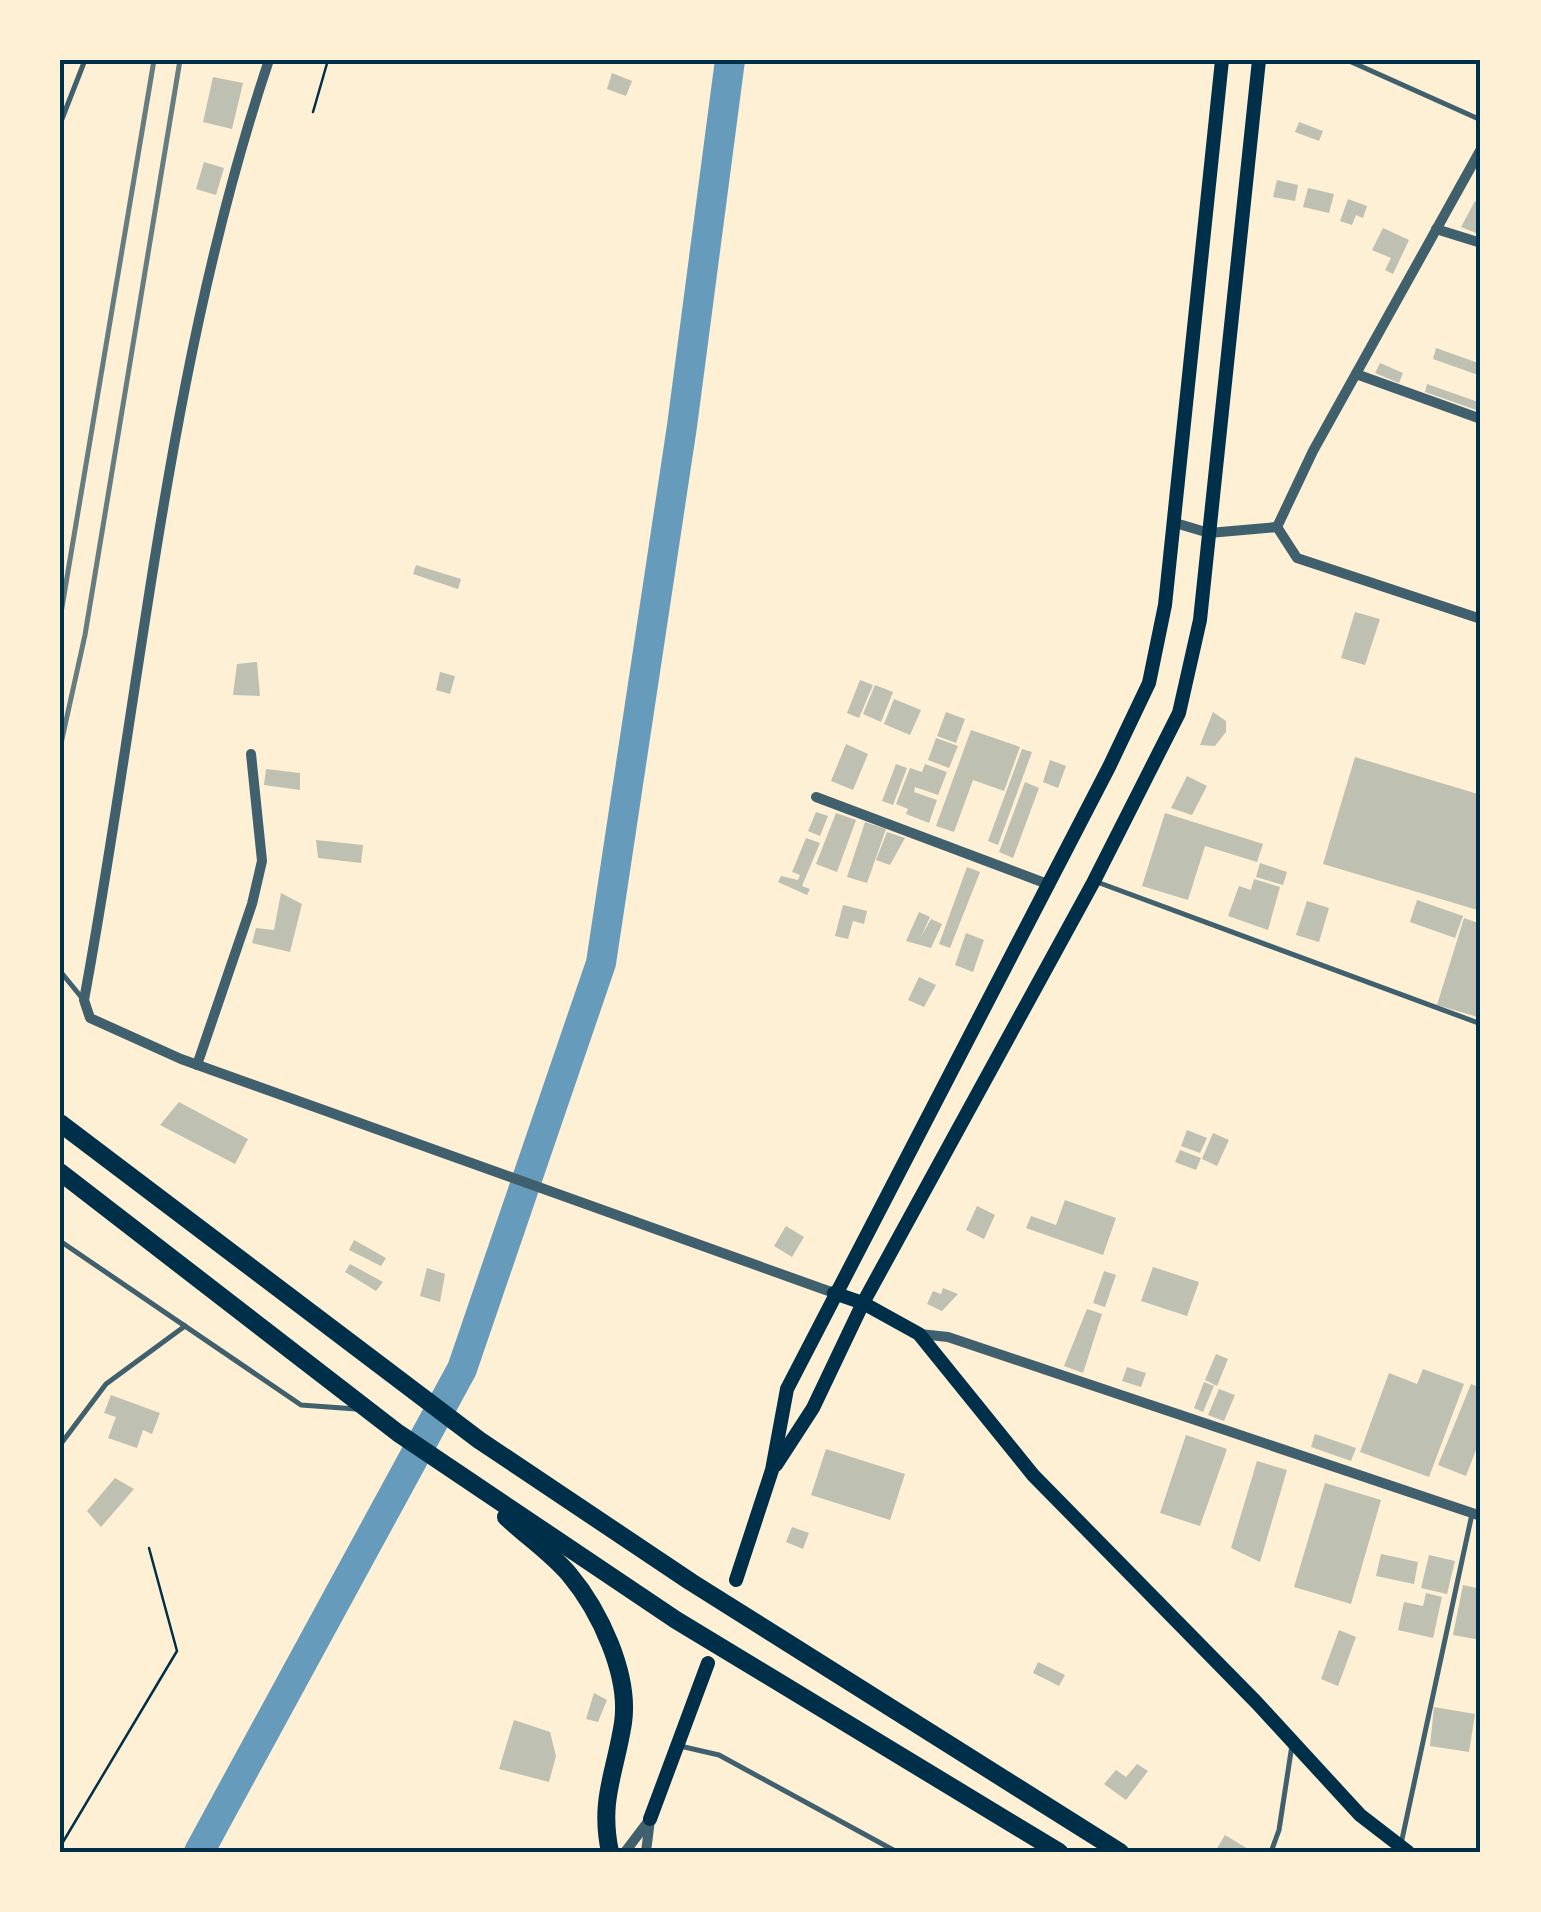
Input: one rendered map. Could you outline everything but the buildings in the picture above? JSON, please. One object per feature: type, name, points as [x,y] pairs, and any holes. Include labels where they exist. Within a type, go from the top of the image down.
[{"type":"highway","points":[[60,1123],[420,1400],[768,1632],[1120,1852]]},
{"type":"highway","points":[[60,1172],[398,1434],[676,1620],[1059,1852]]},
{"type":"highway","points":[[457,1473],[569,1575],[598,1622],[620,1672],[624,1716],[603,1808],[610,1852]]},
{"type":"main road","points":[[736,1580],[772,1470],[788,1390],[834,1293],[1050,886],[1149,683],[1164,605],[1222,60]]},
{"type":"main road","points":[[772,1470],[813,1408],[864,1303],[1094,882],[1179,713],[1200,620],[1259,60]]},
{"type":"main road","points":[[834,1293],[864,1303],[918,1334],[1034,1475],[1360,1815],[1404,1849]]},
{"type":"main road","points":[[650,1819],[708,1663]]},
{"type":"street","points":[[269,60],[199,317],[152,570],[84,1000],[90,1018],[196,1065],[834,1293]]},
{"type":"street","points":[[1277,527],[1356,374],[1480,154]]},
{"type":"street","points":[[1436,229],[1481,243]]},
{"type":"street","points":[[1356,374],[1481,419]]},
{"type":"street","points":[[1172,522],[1209,533],[1277,527]]},
{"type":"street","points":[[1277,527],[1297,558],[1481,619]]},
{"type":"street","points":[[196,1065],[252,904],[262,861],[251,754]]},
{"type":"street","points":[[816,797],[1050,886]]},
{"type":"street","points":[[918,1334],[948,1338],[1476,1515]]},
{"type":"street","points":[[625,1852],[650,1819]]},
{"type":"street","points":[[646,1852],[650,1819]]},
{"type":"lane","points":[[60,124],[85,60]]},
{"type":"lane","points":[[1346,60],[1481,120]]},
{"type":"lane","points":[[1094,882],[1481,1024]]},
{"type":"lane","points":[[60,970],[84,1000]]},
{"type":"lane","points":[[60,1241],[300,1406],[368,1410]]},
{"type":"lane","points":[[60,1444],[106,1384],[185,1326]]},
{"type":"lane","points":[[1404,1849],[1476,1515]]},
{"type":"lane","points":[[1271,1852],[1279,1830],[1293,1742]]},
{"type":"lane","points":[[677,1746],[719,1755],[897,1852]]},
{"type":"path","points":[[313,112],[328,60]]},
{"type":"path","points":[[60,1847],[177,1651],[149,1548]]},
{"type":"waterway","points":[[199,1852],[462,1369],[601,963],[682,426],[730,60]]},
{"type":"railway","points":[[60,619],[154,60]]},
{"type":"railway","points":[[60,748],[85,635],[180,60]]}]
